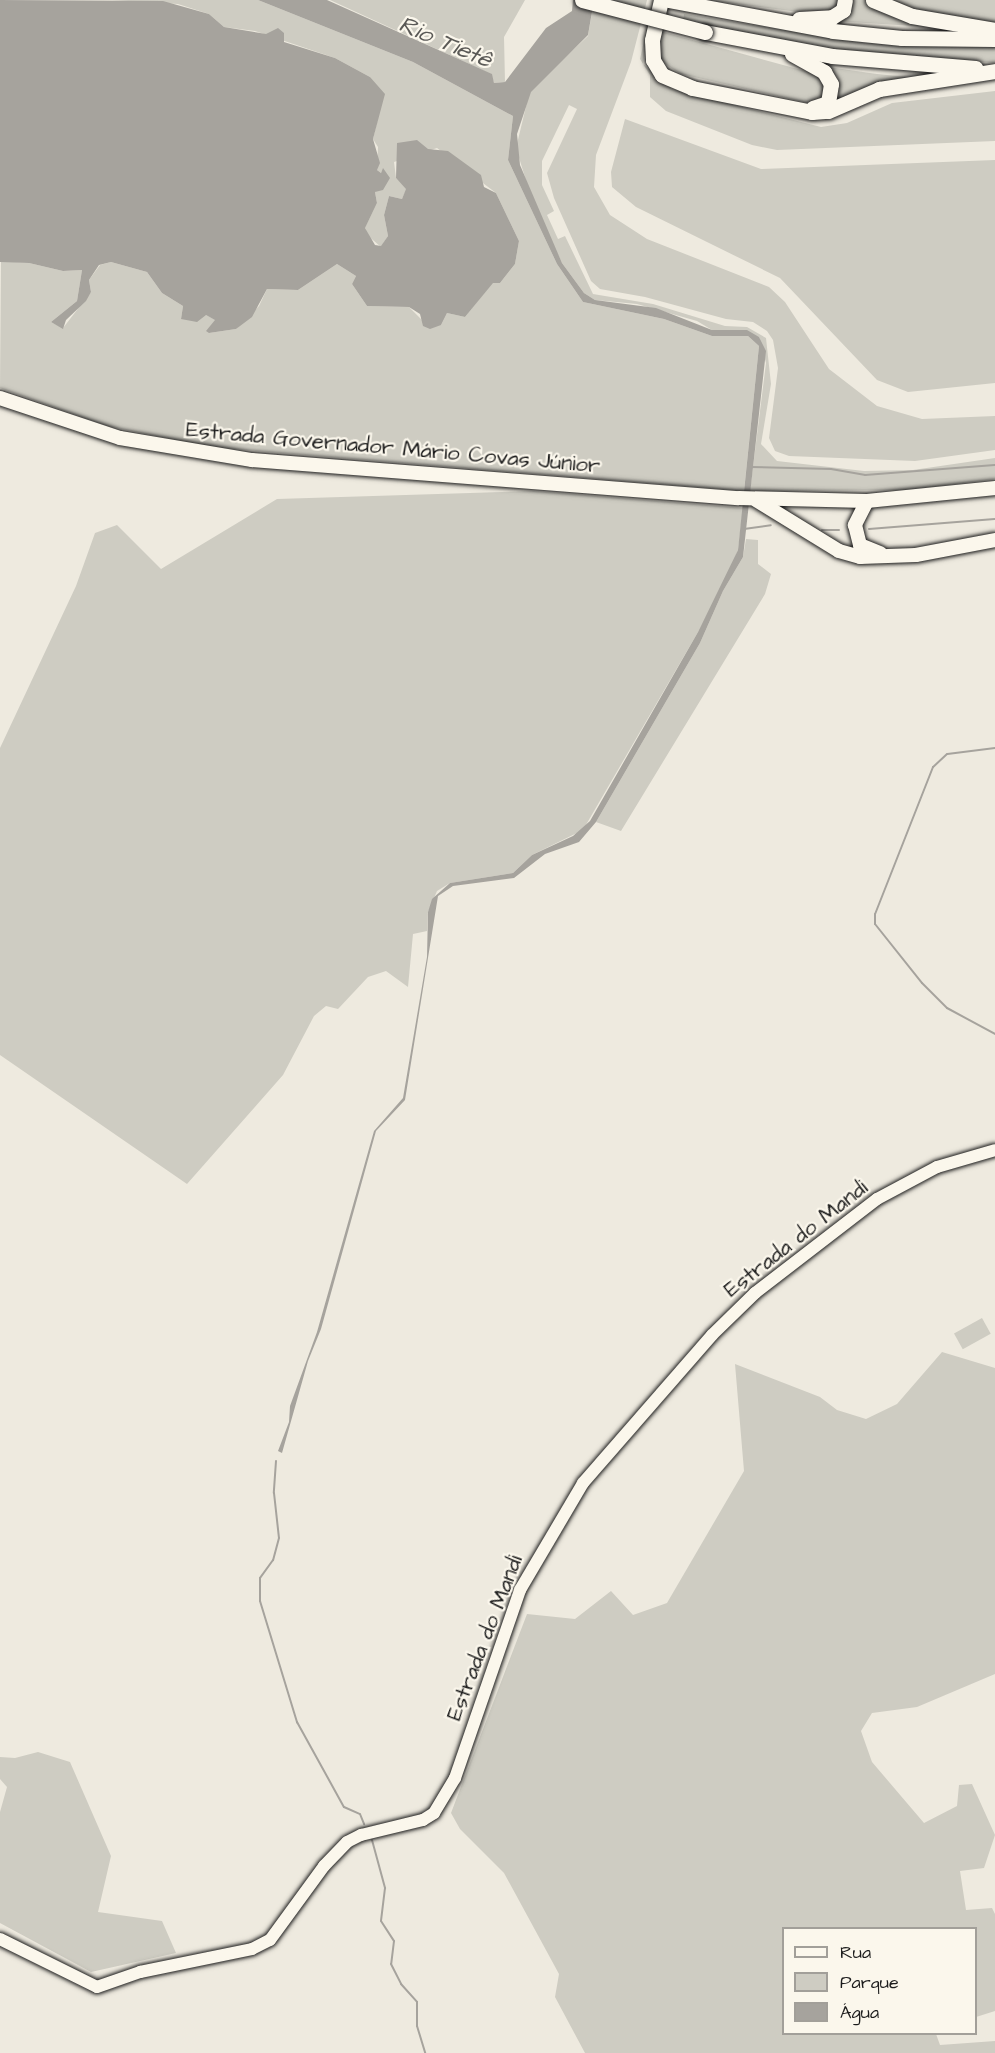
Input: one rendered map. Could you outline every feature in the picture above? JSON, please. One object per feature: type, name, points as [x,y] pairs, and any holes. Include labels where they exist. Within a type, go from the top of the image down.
[{"type":"highway","points":[[582,0],[705,32],[782,48],[904,64],[995,70]]},
{"type":"highway","points":[[661,0],[651,53],[662,75],[679,85],[797,108],[828,111],[879,89],[995,70]]},
{"type":"highway","points":[[668,0],[766,21],[902,38],[995,39]]},
{"type":"highway","points":[[766,21],[832,17],[843,10],[845,0]]},
{"type":"highway","points":[[873,0],[912,16],[995,30]]},
{"type":"highway","points":[[782,48],[816,67],[831,84],[828,103],[797,108]]},
{"type":"highway","name":"Estrada Governador Mário Covas Júnior","points":[[0,398],[109,435],[219,457],[748,498],[867,501],[995,488]]},
{"type":"highway","name":"Estrada Governador Mário Covas Júnior","points":[[748,498],[839,551],[860,557],[955,550],[995,540]]},
{"type":"highway","points":[[867,501],[857,516],[860,545],[891,555]]},
{"type":"main road","name":"Estrada do Mandi","points":[[0,1939],[102,1987],[140,1972],[264,1945],[324,1866],[347,1842],[370,1832],[423,1820],[434,1813],[455,1778],[520,1590],[583,1483],[712,1335],[755,1293],[877,1199],[937,1167],[995,1150]]},
{"type":"green space","points":[[112,0],[258,0],[413,62],[513,116],[508,160],[557,264],[583,302],[664,319],[712,336],[748,336],[759,346],[744,491],[210,447],[107,426],[0,388],[1,261],[29,263],[63,271],[82,270],[77,301],[51,322],[63,328],[91,292],[89,280],[100,265],[111,262],[147,272],[162,293],[183,306],[181,319],[206,315],[216,320],[209,333],[236,329],[259,306],[267,289],[298,290],[337,264],[356,276],[352,284],[367,306],[409,307],[424,322],[441,325],[447,313],[465,317],[493,282],[500,283],[515,264],[519,241],[496,193],[437,148],[394,162],[396,178],[407,188],[402,199],[389,196],[384,215],[388,236],[381,247],[366,234],[365,227],[377,203],[375,192],[383,169],[381,173],[377,170],[378,147],[373,139],[378,118],[370,77],[335,58],[255,31],[224,27],[209,14],[178,4]]},
{"type":"green space","points":[[330,0],[525,0],[504,37],[505,82],[494,83],[491,74]]},
{"type":"green space","points":[[594,0],[647,0],[631,62],[596,155],[594,187],[610,215],[647,239],[769,287],[785,302],[829,369],[877,406],[922,419],[995,416],[995,450],[915,461],[789,456],[775,451],[769,438],[778,368],[773,340],[767,331],[753,322],[726,319],[645,297],[600,289],[591,281],[554,198],[547,173],[577,109],[569,105],[542,161],[542,185],[554,211],[547,215],[558,239],[565,236],[593,294],[653,304],[725,326],[747,327],[766,338],[771,384],[761,444],[777,461],[864,471],[913,470],[995,458],[995,479],[909,490],[750,491],[766,363],[759,337],[712,330],[697,321],[637,304],[595,300],[584,293],[562,263],[534,206],[516,148],[530,90],[588,36]]},
{"type":"green space","points":[[653,0],[643,64],[640,59]]},
{"type":"green space","points":[[705,0],[840,0],[835,11],[814,14]]},
{"type":"green space","points":[[850,0],[866,0],[899,19],[871,0],[995,0],[995,31],[834,21]]},
{"type":"green space","points":[[684,14],[865,43],[995,47],[995,63],[832,50],[683,23]]},
{"type":"green space","points":[[656,30],[816,74],[824,81],[825,93],[814,101],[804,102],[681,74],[662,62],[656,51]]},
{"type":"green space","points":[[643,64],[672,89],[821,127],[847,123],[892,103],[995,91],[995,141],[777,150],[752,145],[666,111],[650,97],[650,75]]},
{"type":"green space","points":[[828,67],[927,79],[839,102],[838,78]]},
{"type":"green space","points":[[625,119],[761,169],[995,160],[995,383],[908,392],[877,380],[780,278],[636,207],[612,187],[611,172]]},
{"type":"green space","points":[[533,491],[743,508],[738,550],[731,568],[698,632],[583,830],[532,855],[513,873],[450,883],[437,891],[428,912],[427,931],[413,934],[408,987],[386,971],[368,977],[338,1009],[326,1006],[314,1016],[283,1075],[187,1184],[0,1055],[0,748],[76,586],[95,533],[117,525],[161,569],[277,499]]},
{"type":"green space","points":[[746,539],[758,540],[758,564],[771,574],[765,594],[621,831],[596,822],[700,643],[723,591],[743,557]]},
{"type":"green space","points":[[982,1318],[991,1334],[963,1349],[954,1334]]},
{"type":"green space","points":[[942,1352],[995,1368],[995,1674],[917,1707],[872,1713],[861,1731],[872,1762],[924,1823],[957,1806],[959,1785],[972,1784],[995,1835],[984,1868],[960,1871],[966,1910],[992,1908],[995,1914],[995,2011],[977,2017],[977,1927],[782,1927],[782,2035],[936,2035],[940,2045],[995,2041],[995,2053],[585,2053],[555,1997],[559,1974],[504,1873],[460,1829],[451,1813],[527,1614],[575,1619],[611,1591],[633,1615],[667,1603],[744,1471],[735,1364],[820,1397],[837,1410],[866,1419],[897,1404]]},
{"type":"green space","points":[[38,1752],[70,1762],[111,1856],[98,1912],[162,1921],[176,1953],[91,1972],[0,1923],[0,1812],[7,1787],[0,1779],[0,1757],[15,1758]]},
{"type":"water","points":[[0,0],[163,1],[209,14],[224,27],[266,34],[278,28],[284,33],[284,42],[335,58],[370,77],[385,94],[373,139],[380,163],[377,170],[381,173],[383,168],[390,178],[383,190],[375,192],[377,203],[365,228],[375,245],[381,246],[388,236],[384,215],[389,196],[402,199],[406,189],[396,178],[397,143],[417,140],[428,149],[448,151],[481,175],[484,187],[496,193],[519,241],[515,264],[500,283],[493,283],[465,317],[447,313],[441,325],[430,329],[423,326],[420,314],[409,307],[367,306],[352,284],[356,276],[337,264],[298,290],[267,289],[252,317],[236,329],[209,333],[206,331],[215,320],[206,315],[197,322],[181,319],[183,306],[162,293],[147,272],[111,262],[99,265],[89,280],[91,292],[86,301],[66,320],[63,329],[51,322],[77,301],[82,270],[63,271],[29,263],[0,262]]},
{"type":"water","points":[[258,0],[327,0],[492,74],[494,83],[505,82],[546,28],[572,11],[573,0],[594,0],[588,35],[531,92],[517,134],[520,165],[562,263],[584,293],[595,300],[656,308],[712,330],[747,330],[759,337],[766,351],[743,557],[723,591],[700,643],[596,822],[579,842],[545,854],[514,878],[453,886],[438,896],[405,1100],[376,1131],[321,1329],[308,1361],[282,1453],[278,1451],[289,1422],[290,1406],[317,1332],[374,1131],[403,1098],[427,957],[428,912],[432,899],[450,883],[513,873],[532,855],[573,836],[590,821],[698,632],[738,550],[759,346],[748,336],[712,336],[664,319],[583,302],[557,264],[508,160],[513,116],[413,62]]},
{"type":"waterway","points":[[750,467],[831,469],[865,475],[995,465]]},
{"type":"waterway","points":[[869,529],[995,519]]},
{"type":"waterway","points":[[744,529],[771,525]]},
{"type":"waterway","points":[[822,530],[839,530]]},
{"type":"waterway","points":[[995,748],[947,754],[933,767],[875,914],[875,924],[922,983],[947,1008],[995,1034]]},
{"type":"waterway","points":[[276,1461],[274,1493],[279,1538],[273,1560],[260,1578],[260,1601],[297,1722],[344,1807],[360,1814],[364,1824]]},
{"type":"waterway","points":[[372,1840],[385,1888],[381,1921],[394,1941],[391,1964],[401,1984],[417,2002],[417,2026],[425,2053]]},
{"type":"water label","name":"Rio Tietê","points":[[445,43]]}]
